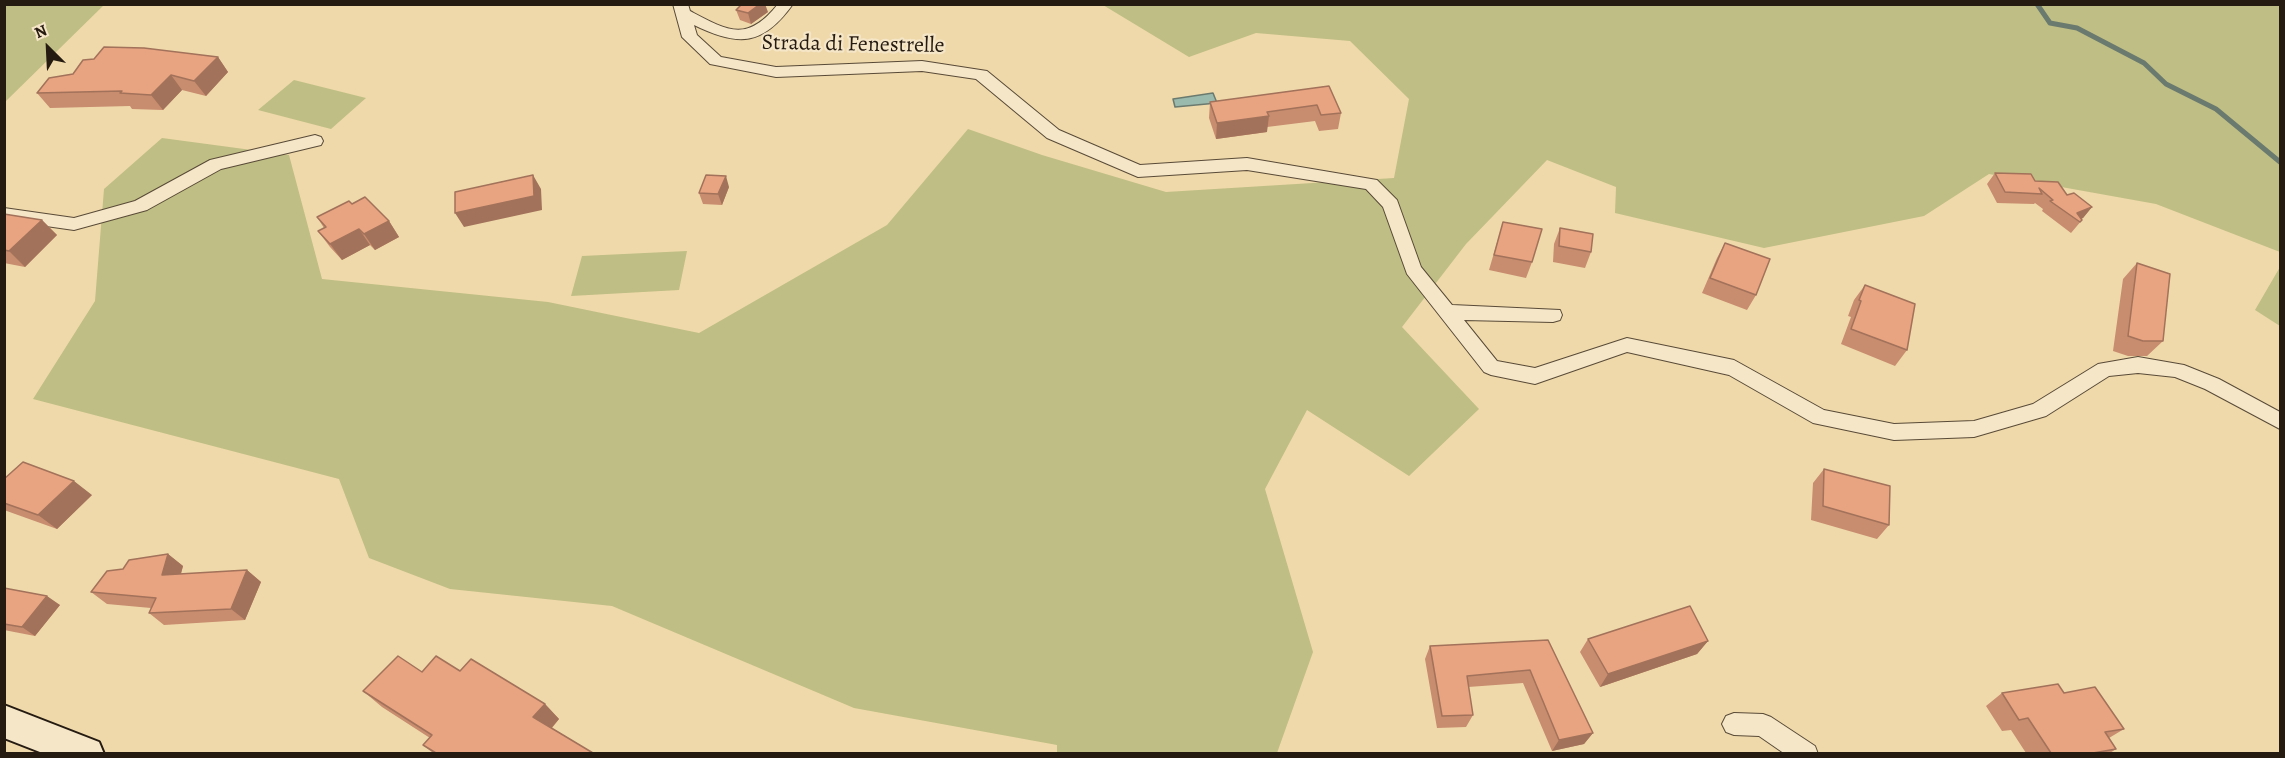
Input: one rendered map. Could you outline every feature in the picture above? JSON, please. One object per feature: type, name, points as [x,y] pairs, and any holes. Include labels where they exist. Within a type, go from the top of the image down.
[{"type":"main road","points":[[4,721],[16,723],[87,753]]},
{"type":"street","points":[[681,9],[721,32],[748,33],[766,27],[786,4]]},
{"type":"street","name":"Strada di Fenestrelle","points":[[681,9],[690,37],[716,61],[776,72],[922,66],[981,75],[1053,134],[1138,171],[1247,164],[1371,184],[1391,204],[1413,269],[1491,367],[1535,376],[1627,345],[1734,368],[1820,417],[1894,432],[1974,429],[2039,410],[2105,369],[2138,365],[2176,370],[2212,384],[2280,421]]},
{"type":"street","points":[[4,214],[74,224],[141,206],[216,164],[315,141]]},
{"type":"street","points":[[1447,312],[1552,315]]},
{"type":"street","points":[[1734,724],[1763,725],[1806,753]]},
{"type":"shaded area","points":[[5,4],[104,4],[104,5],[5,102]]},
{"type":"shaded area","points":[[1103,5],[2280,5],[2280,252],[2156,204],[1989,174],[1924,216],[1764,248],[1615,213],[1616,187],[1547,160],[1466,244],[1402,327],[1479,409],[1409,476],[1307,410],[1265,489],[1313,652],[1277,753],[1057,753],[1057,745],[854,708],[612,606],[450,589],[369,558],[339,479],[33,399],[95,301],[104,189],[162,138],[289,155],[322,279],[548,302],[699,333],[887,225],[968,129],[1042,155],[1166,192],[1394,178],[1409,99],[1350,41],[1256,33],[1189,57]]},
{"type":"shaded area","points":[[294,80],[366,98],[331,129],[258,110]]},
{"type":"shaded area","points":[[1213,93],[1217,103],[1175,107],[1173,99]]},
{"type":"shaded area","points":[[687,251],[679,290],[571,296],[582,256]]},
{"type":"shaded area","points":[[2280,267],[2280,326],[2255,310]]},
{"type":"building","points":[[742,4],[760,4],[748,13],[736,10]]},
{"type":"building","points":[[104,47],[144,48],[218,57],[194,81],[171,75],[151,95],[120,93],[122,91],[37,93],[49,78],[73,74],[83,60],[94,59]]},
{"type":"building","points":[[1329,86],[1341,113],[1321,115],[1317,105],[1267,112],[1269,116],[1217,123],[1210,102]]},
{"type":"building","points":[[1995,173],[2031,174],[2035,181],[2058,182],[2067,195],[2074,193],[2092,207],[2077,213],[2082,220],[2080,222],[2050,201],[2053,200],[2039,188],[2042,194],[2005,192]]},
{"type":"building","points":[[533,175],[534,196],[455,213],[455,192]]},
{"type":"building","points":[[706,175],[726,176],[718,194],[699,193]]},
{"type":"building","points":[[365,197],[389,221],[364,234],[359,229],[330,244],[318,231],[326,227],[317,217],[349,201],[352,204]]},
{"type":"building","points":[[4,214],[42,220],[9,251],[4,250]]},
{"type":"building","points":[[1503,222],[1542,229],[1532,262],[1494,255]]},
{"type":"building","points":[[1560,228],[1593,234],[1591,252],[1559,246]]},
{"type":"building","points":[[1725,243],[1770,259],[1756,295],[1710,278]]},
{"type":"building","points":[[2137,263],[2170,274],[2163,341],[2143,341],[2128,336]]},
{"type":"building","points":[[1865,285],[1915,304],[1907,350],[1851,329]]},
{"type":"building","points":[[23,462],[74,481],[38,515],[4,503],[4,479]]},
{"type":"building","points":[[1824,469],[1890,486],[1889,525],[1823,506]]},
{"type":"building","points":[[168,554],[162,575],[247,570],[231,609],[149,613],[156,598],[91,592],[107,571],[123,569],[129,560]]},
{"type":"building","points":[[4,588],[47,596],[22,627],[4,624]]},
{"type":"building","points":[[1690,606],[1708,641],[1608,674],[1588,639]]},
{"type":"building","points":[[1548,640],[1593,733],[1559,740],[1530,670],[1467,676],[1473,715],[1442,716],[1430,646]]},
{"type":"building","points":[[398,656],[422,672],[436,656],[460,671],[471,659],[545,704],[533,717],[593,753],[436,753],[423,745],[432,735],[363,691]]},
{"type":"building","points":[[2058,684],[2064,693],[2095,687],[2124,729],[2105,732],[2116,749],[2093,753],[2051,753],[2028,718],[2019,720],[2002,693]]},
{"type":"waterway","points":[[2037,4],[2050,23],[2077,28],[2144,63],[2166,84],[2216,109],[2280,162]]}]
